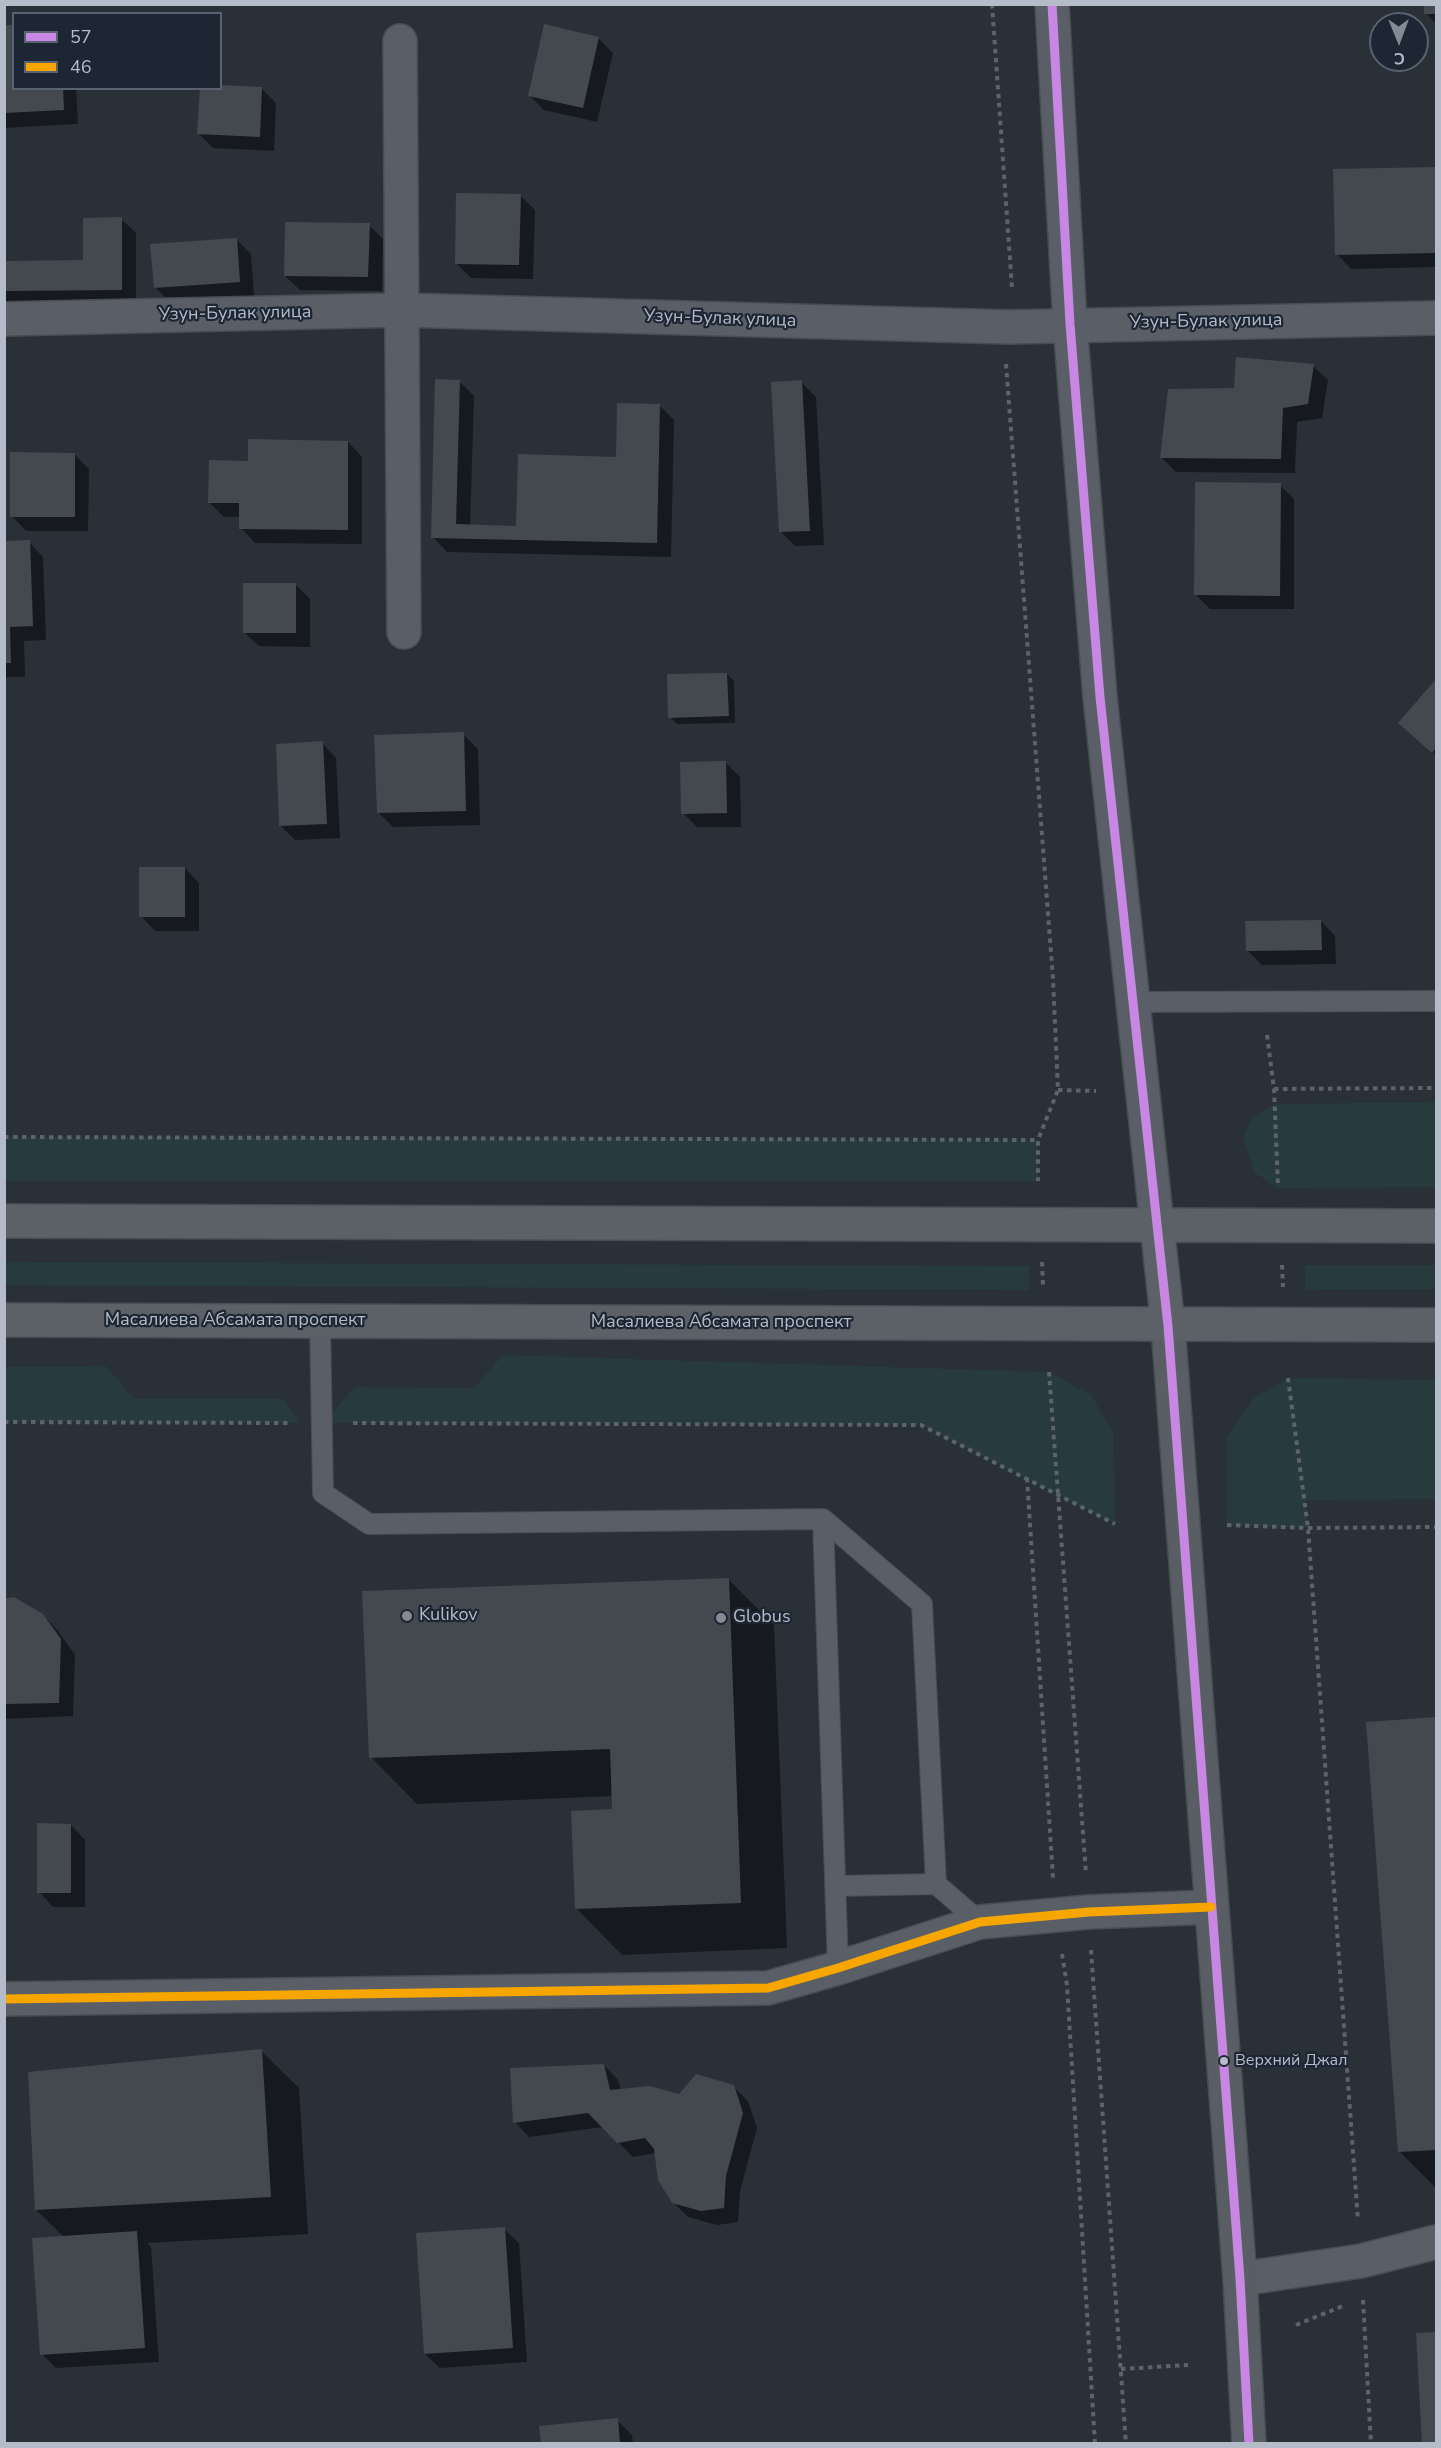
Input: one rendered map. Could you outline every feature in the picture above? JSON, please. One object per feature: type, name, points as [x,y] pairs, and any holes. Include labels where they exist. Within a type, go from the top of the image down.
[{"type":"main road","points":[[4,1221],[1437,1226]]},
{"type":"main road","points":[[1157,1225],[1168,1326],[1240,2279],[1249,2444]]},
{"type":"main road","name":"Масалиева Абсамата проспект","points":[[4,1320],[1168,1326],[1437,1325]]},
{"type":"street","points":[[1052,4],[1070,324],[1100,697],[1157,1225]]},
{"type":"street","points":[[399,41],[404,632]]},
{"type":"street","name":"Узун-Булак улица","points":[[4,319],[402,310],[1009,327],[1437,318]]},
{"type":"street","points":[[4,1999],[768,1988],[980,1922],[1055,1915],[1211,1907]]},
{"type":"street","points":[[1240,2279],[1361,2261],[1437,2242]]},
{"type":"lane","points":[[1134,1002],[1437,1001]]},
{"type":"lane","points":[[320,1321],[323,1492],[369,1524],[823,1519],[922,1604],[936,1884]]},
{"type":"lane","points":[[823,1519],[838,1968]]},
{"type":"lane","points":[[837,1886],[936,1884],[980,1922]]},
{"type":"path","points":[[992,4],[1012,286],[1006,372],[1053,979],[1058,1090],[1038,1140],[1038,1181]]},
{"type":"path","points":[[1262,1002],[1274,1089],[1278,1188]]},
{"type":"path","points":[[1274,1089],[1437,1088]]},
{"type":"path","points":[[1058,1090],[1096,1091]]},
{"type":"path","points":[[4,1137],[1038,1140]]},
{"type":"path","points":[[1282,1261],[1283,1291]]},
{"type":"path","points":[[1041,1262],[1044,1292]]},
{"type":"path","points":[[1288,1378],[1308,1528],[1361,2261],[1371,2444]]},
{"type":"path","points":[[4,1422],[921,1425],[1116,1524]]},
{"type":"path","points":[[1027,1477],[1055,1915],[1067,1985],[1095,2444]]},
{"type":"path","points":[[1227,1525],[1308,1528],[1437,1527]]},
{"type":"path","points":[[1296,2325],[1363,2298]]},
{"type":"path","points":[[1121,2369],[1188,2365]]},
{"type":"green space","points":[[1436,1102],[1436,1187],[1278,1188],[1255,1173],[1243,1138],[1252,1118],[1275,1104]]},
{"type":"green space","points":[[5,1137],[1038,1140],[1038,1181],[5,1181]]},
{"type":"green space","points":[[5,1262],[1029,1266],[1029,1290],[5,1285]]},
{"type":"green space","points":[[1305,1265],[1436,1265],[1436,1289],[1305,1290]]},
{"type":"green space","points":[[503,1355],[1049,1372],[1091,1395],[1113,1432],[1115,1524],[921,1425],[322,1423],[355,1387],[474,1388]]},
{"type":"green space","points":[[106,1366],[134,1399],[283,1399],[300,1423],[5,1422],[5,1367]]},
{"type":"green space","points":[[1288,1378],[1436,1380],[1436,1499],[1305,1500],[1308,1528],[1227,1525],[1227,1438],[1254,1398]]},
{"type":"building","points":[[1424,4],[1436,4],[1436,14],[1424,12]]},
{"type":"building","points":[[544,24],[599,37],[583,108],[528,96]]},
{"type":"building","points":[[4,25],[12,25],[12,90],[63,90],[64,110],[4,113]]},
{"type":"building","points":[[222,85],[262,87],[260,137],[197,134],[200,90],[222,90]]},
{"type":"building","points":[[1436,167],[1436,253],[1335,255],[1333,169]]},
{"type":"building","points":[[456,193],[521,194],[519,265],[455,264]]},
{"type":"building","points":[[122,217],[122,290],[4,291],[4,261],[83,260],[83,218]]},
{"type":"building","points":[[285,222],[370,223],[368,277],[284,276]]},
{"type":"building","points":[[237,238],[240,282],[154,288],[150,244]]},
{"type":"building","points":[[1236,357],[1314,364],[1308,404],[1283,408],[1281,459],[1160,458],[1168,389],[1234,388]]},
{"type":"building","points":[[435,379],[460,380],[456,524],[516,526],[518,454],[616,457],[617,403],[660,404],[657,543],[431,538]]},
{"type":"building","points":[[802,380],[810,531],[779,532],[771,382]]},
{"type":"building","points":[[248,439],[348,441],[348,530],[239,529],[239,503],[208,503],[209,460],[248,461]]},
{"type":"building","points":[[10,452],[75,453],[75,517],[10,517]]},
{"type":"building","points":[[1195,482],[1281,483],[1280,596],[1194,595]]},
{"type":"building","points":[[30,540],[33,626],[10,627],[11,663],[4,663],[4,541]]},
{"type":"building","points":[[243,583],[296,583],[296,633],[243,633]]},
{"type":"building","points":[[727,673],[729,716],[668,718],[667,674]]},
{"type":"building","points":[[1436,679],[1436,748],[1432,753],[1398,723]]},
{"type":"building","points":[[464,732],[466,811],[377,813],[374,735]]},
{"type":"building","points":[[323,741],[327,824],[279,826],[276,744]]},
{"type":"building","points":[[726,761],[727,813],[681,814],[680,762]]},
{"type":"building","points":[[139,867],[185,867],[185,917],[139,917]]},
{"type":"building","points":[[1321,920],[1322,950],[1246,951],[1245,921]]},
{"type":"building","points":[[729,1578],[741,1903],[575,1909],[571,1811],[612,1809],[610,1749],[369,1758],[362,1591]]},
{"type":"building","points":[[14,1597],[43,1614],[61,1639],[59,1703],[4,1704],[4,1599]]},
{"type":"building","points":[[1436,1717],[1436,2150],[1398,2152],[1366,1722]]},
{"type":"building","points":[[37,1823],[71,1824],[71,1893],[37,1893]]},
{"type":"building","points":[[262,2049],[271,2197],[35,2210],[28,2072]]},
{"type":"building","points":[[604,2064],[610,2090],[650,2086],[679,2094],[696,2074],[734,2085],[743,2113],[726,2176],[724,2208],[701,2211],[672,2203],[658,2180],[654,2149],[645,2138],[617,2143],[588,2113],[513,2123],[510,2068]]},
{"type":"building","points":[[505,2227],[513,2348],[424,2354],[416,2233]]},
{"type":"building","points":[[137,2231],[145,2348],[40,2355],[32,2238]]},
{"type":"building","points":[[1436,2332],[1436,2444],[1422,2444],[1416,2333]]},
{"type":"building","points":[[618,2418],[620,2444],[541,2444],[539,2426]]},
{"type":"transit line","name":"57","points":[[1052,4],[1070,324],[1100,697],[1168,1326],[1240,2279],[1249,2444]]},
{"type":"transit line","name":"46","points":[[4,1999],[768,1988],[980,1922],[1089,1912],[1211,1907]]},
{"type":"place","name":"Kulikov","points":[[407,1616]]},
{"type":"place","name":"Globus","points":[[721,1618]]},
{"type":"place","name":"Верхний Джал","points":[[1224,2061]]}]
